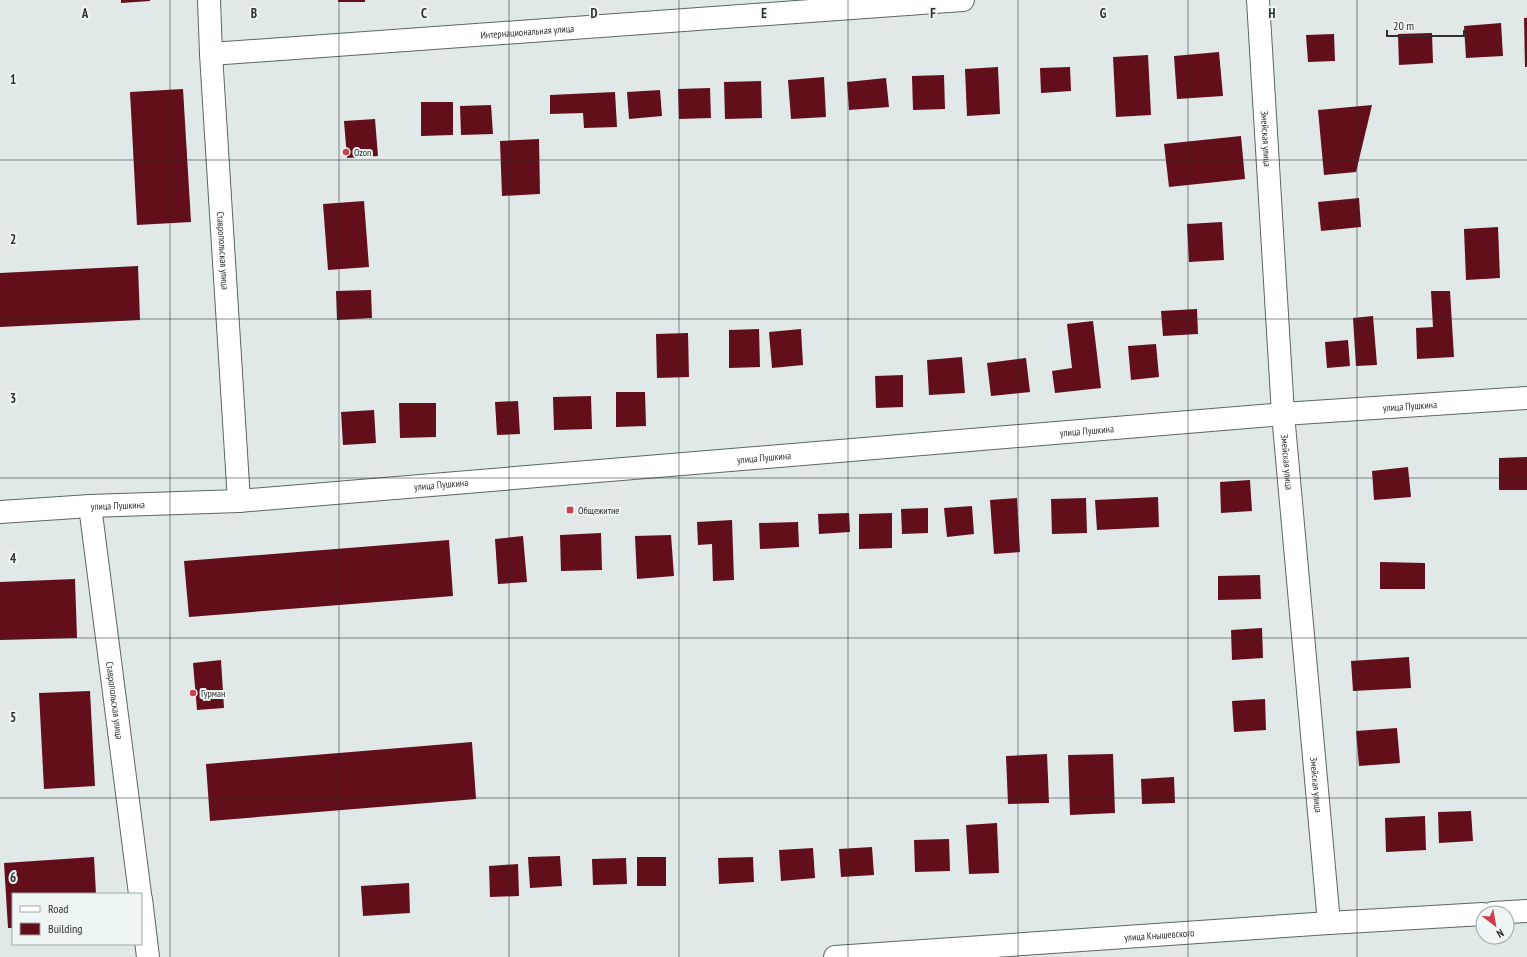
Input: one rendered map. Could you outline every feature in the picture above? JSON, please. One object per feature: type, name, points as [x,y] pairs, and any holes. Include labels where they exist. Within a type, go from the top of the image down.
[{"type":"street","name":"Ставропольская улица","points":[[209,0],[211,54],[239,501]]},
{"type":"street","name":"Интернациональная улица","points":[[211,54],[963,0]]},
{"type":"street","name":"Змейская улица","points":[[1258,0],[1283,414],[1329,922]]},
{"type":"street","name":"улица Пушкина","points":[[0,512],[90,506],[239,501],[1283,414],[1527,398]]},
{"type":"street","name":"Ставропольская улица","points":[[90,506],[140,893]]},
{"type":"street","points":[[142,907],[148,957]]},
{"type":"street","points":[[1515,912],[1527,911]]},
{"type":"street","name":"улица Кнышевского","points":[[835,957],[1329,922],[1475,914]]},
{"type":"building","points":[[121,0],[150,0],[150,1],[121,3]]},
{"type":"building","points":[[338,0],[365,0],[365,2],[338,2]]},
{"type":"building","points":[[1524,18],[1527,18],[1527,67],[1525,67]]},
{"type":"building","points":[[1501,23],[1503,56],[1466,58],[1464,26]]},
{"type":"building","points":[[1432,33],[1433,63],[1399,65],[1398,34]]},
{"type":"building","points":[[1334,34],[1335,61],[1308,62],[1306,35]]},
{"type":"building","points":[[1219,52],[1223,96],[1177,99],[1174,56]]},
{"type":"building","points":[[1148,55],[1151,115],[1116,117],[1113,57]]},
{"type":"building","points":[[998,67],[1000,114],[967,116],[965,69]]},
{"type":"building","points":[[1070,67],[1071,91],[1041,93],[1040,68]]},
{"type":"building","points":[[944,75],[945,109],[913,110],[912,76]]},
{"type":"building","points":[[824,77],[826,117],[791,119],[788,80]]},
{"type":"building","points":[[886,78],[889,107],[849,110],[847,82]]},
{"type":"building","points":[[761,81],[762,118],[725,119],[724,82]]},
{"type":"building","points":[[710,88],[711,118],[679,119],[678,89]]},
{"type":"building","points":[[183,89],[191,222],[137,225],[130,92]]},
{"type":"building","points":[[660,90],[662,116],[629,119],[627,92]]},
{"type":"building","points":[[615,92],[617,127],[584,128],[583,113],[550,114],[550,95]]},
{"type":"building","points":[[421,102],[453,102],[453,135],[421,136]]},
{"type":"building","points":[[491,105],[493,134],[461,135],[460,106]]},
{"type":"building","points":[[1372,105],[1356,172],[1324,175],[1318,110]]},
{"type":"building","points":[[375,119],[378,156],[347,158],[344,121]]},
{"type":"building","points":[[1241,136],[1245,179],[1169,187],[1164,144]]},
{"type":"building","points":[[539,139],[540,194],[502,196],[500,141]]},
{"type":"building","points":[[1359,198],[1361,227],[1321,231],[1318,202]]},
{"type":"building","points":[[364,201],[369,267],[328,270],[323,204]]},
{"type":"building","points":[[1222,222],[1224,260],[1189,262],[1187,224]]},
{"type":"building","points":[[1498,227],[1500,278],[1466,280],[1464,229]]},
{"type":"building","points":[[138,266],[140,320],[0,327],[0,273]]},
{"type":"building","points":[[371,290],[372,318],[337,320],[336,291]]},
{"type":"building","points":[[1431,291],[1450,291],[1454,357],[1417,359],[1416,328],[1433,327]]},
{"type":"building","points":[[1197,309],[1198,334],[1163,336],[1161,311]]},
{"type":"building","points":[[1373,316],[1377,365],[1356,366],[1353,318]]},
{"type":"building","points":[[1093,321],[1101,388],[1055,393],[1052,371],[1072,368],[1067,324]]},
{"type":"building","points":[[759,329],[760,367],[729,368],[729,330]]},
{"type":"building","points":[[801,329],[803,365],[772,368],[769,332]]},
{"type":"building","points":[[688,333],[689,377],[657,378],[656,334]]},
{"type":"building","points":[[1348,340],[1350,366],[1327,368],[1325,342]]},
{"type":"building","points":[[1156,344],[1159,377],[1131,380],[1128,346]]},
{"type":"building","points":[[962,357],[965,393],[929,395],[927,360]]},
{"type":"building","points":[[1026,358],[1030,392],[991,396],[987,363]]},
{"type":"building","points":[[903,375],[903,407],[876,408],[875,376]]},
{"type":"building","points":[[616,392],[645,392],[646,426],[616,427]]},
{"type":"building","points":[[591,396],[592,429],[554,430],[553,397]]},
{"type":"building","points":[[518,401],[520,434],[497,435],[495,402]]},
{"type":"building","points":[[399,403],[436,403],[436,437],[400,438]]},
{"type":"building","points":[[374,410],[376,443],[343,445],[341,412]]},
{"type":"building","points":[[1527,457],[1527,490],[1499,490],[1499,458]]},
{"type":"building","points":[[1408,467],[1411,497],[1374,500],[1372,471]]},
{"type":"building","points":[[1250,480],[1252,511],[1221,513],[1220,482]]},
{"type":"building","points":[[1158,497],[1159,527],[1097,530],[1095,500]]},
{"type":"building","points":[[1017,498],[1020,552],[994,554],[990,500]]},
{"type":"building","points":[[1086,498],[1087,533],[1052,534],[1051,499]]},
{"type":"building","points":[[972,506],[974,534],[947,537],[944,508]]},
{"type":"building","points":[[928,508],[928,533],[902,534],[901,509]]},
{"type":"building","points":[[849,513],[850,532],[819,534],[818,514]]},
{"type":"building","points":[[892,513],[892,548],[859,549],[859,514]]},
{"type":"building","points":[[732,520],[734,580],[713,581],[712,544],[698,545],[697,522]]},
{"type":"building","points":[[798,522],[799,547],[760,549],[759,523]]},
{"type":"building","points":[[601,533],[602,570],[561,571],[560,535]]},
{"type":"building","points":[[671,535],[674,576],[637,579],[635,536]]},
{"type":"building","points":[[523,536],[527,582],[498,584],[495,539]]},
{"type":"building","points":[[449,540],[453,596],[189,617],[184,561]]},
{"type":"building","points":[[1380,562],[1425,563],[1425,589],[1380,589]]},
{"type":"building","points":[[1260,575],[1261,599],[1218,600],[1218,576]]},
{"type":"building","points":[[75,579],[77,638],[0,640],[0,582]]},
{"type":"building","points":[[1262,628],[1263,658],[1232,660],[1231,630]]},
{"type":"building","points":[[1409,657],[1411,688],[1353,691],[1351,661]]},
{"type":"building","points":[[221,660],[224,708],[197,710],[193,663]]},
{"type":"building","points":[[90,691],[95,786],[44,789],[39,693]]},
{"type":"building","points":[[1265,699],[1266,730],[1234,732],[1232,701]]},
{"type":"building","points":[[1397,728],[1400,763],[1359,766],[1356,731]]},
{"type":"building","points":[[472,742],[476,799],[210,821],[206,764]]},
{"type":"building","points":[[1047,754],[1049,803],[1008,804],[1006,756]]},
{"type":"building","points":[[1113,754],[1115,813],[1070,815],[1068,755]]},
{"type":"building","points":[[1174,777],[1175,803],[1142,804],[1141,779]]},
{"type":"building","points":[[1471,811],[1473,841],[1439,843],[1438,812]]},
{"type":"building","points":[[1425,816],[1426,850],[1386,852],[1385,818]]},
{"type":"building","points":[[997,823],[999,873],[969,874],[966,825]]},
{"type":"building","points":[[949,839],[950,871],[915,872],[914,840]]},
{"type":"building","points":[[872,847],[874,875],[841,877],[839,849]]},
{"type":"building","points":[[813,848],[815,878],[781,881],[779,850]]},
{"type":"building","points":[[560,856],[562,886],[530,888],[528,857]]},
{"type":"building","points":[[94,857],[96,893],[12,893],[12,928],[8,928],[4,863]]},
{"type":"building","points":[[637,857],[666,857],[666,886],[637,886]]},
{"type":"building","points":[[753,857],[754,882],[719,884],[718,858]]},
{"type":"building","points":[[626,858],[627,884],[593,885],[592,859]]},
{"type":"building","points":[[518,864],[519,896],[490,897],[489,866]]},
{"type":"building","points":[[409,883],[410,913],[363,916],[361,886]]},
{"type":"place","name":"Ozon","points":[[346,152]]},
{"type":"place","name":"Общежитие","points":[[570,510]]},
{"type":"place","name":"Гурман","points":[[193,693]]}]
